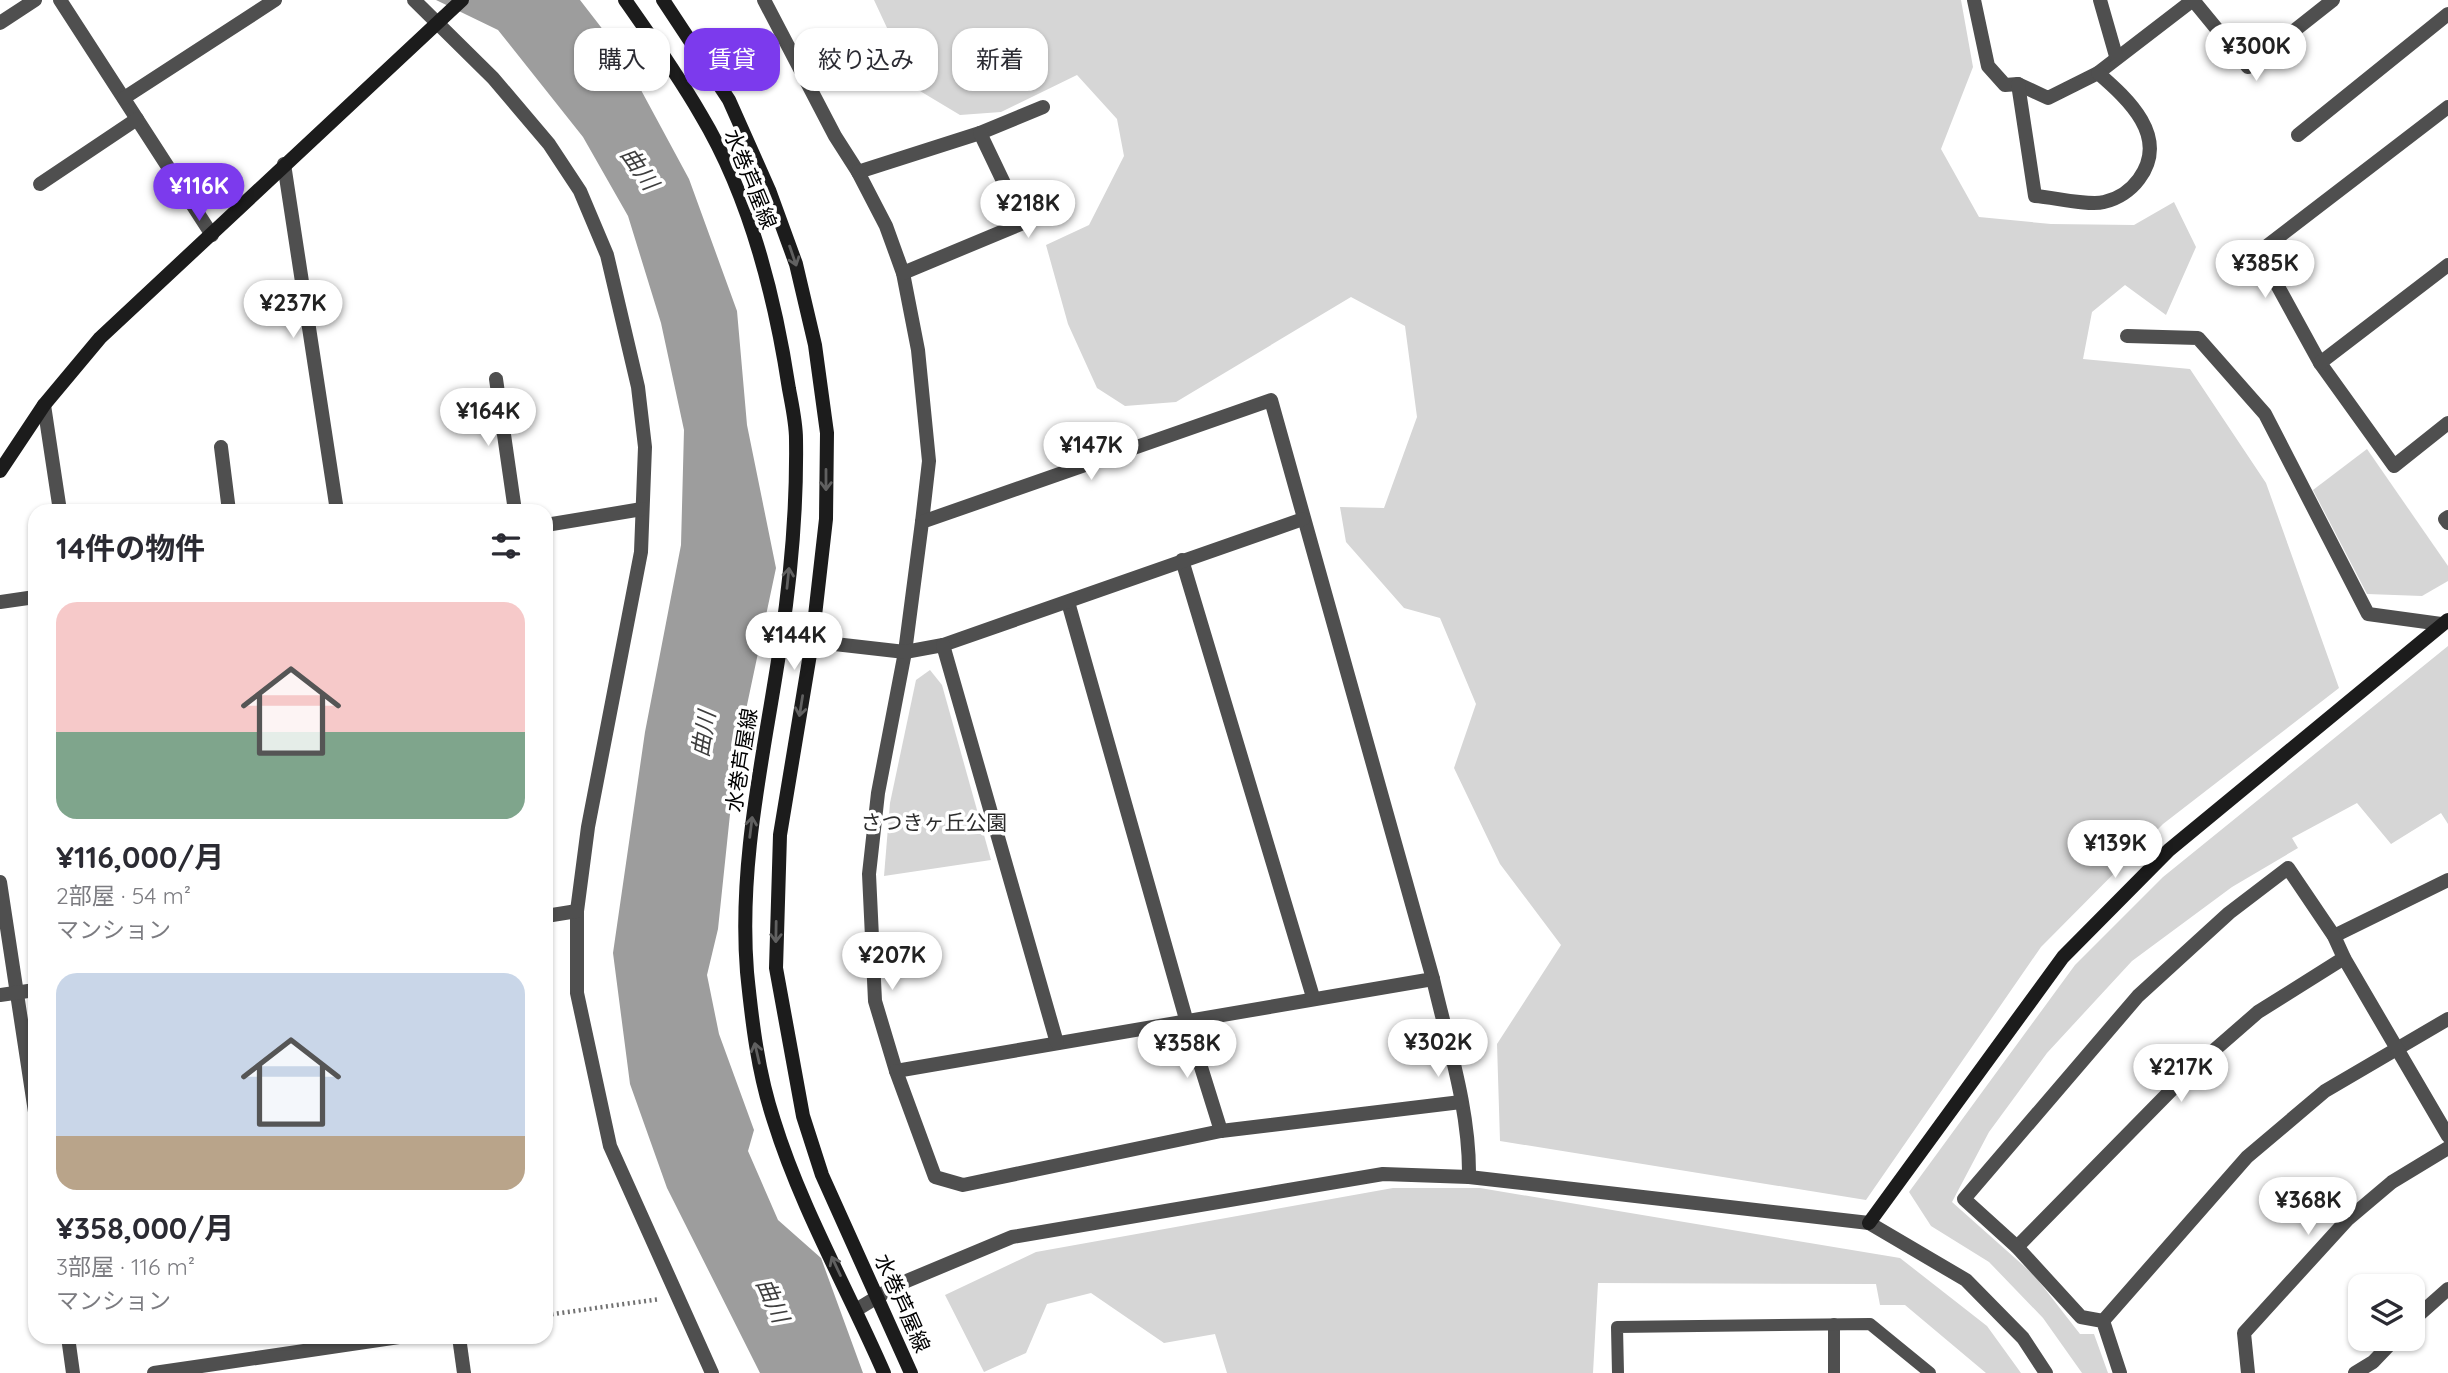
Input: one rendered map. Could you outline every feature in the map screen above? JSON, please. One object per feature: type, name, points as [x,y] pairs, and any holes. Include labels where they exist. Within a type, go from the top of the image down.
[{"type":"main road","points":[[0,471],[44,405],[100,338],[462,0]]},
{"type":"main road","name":"水巻芦屋線","points":[[625,0],[703,117],[740,197],[784,352],[796,436],[794,517],[782,638],[751,829],[745,898],[747,968],[755,1044],[773,1121],[796,1180],[884,1373]]},
{"type":"main road","name":"水巻芦屋線","points":[[663,0],[729,100],[769,190],[796,264],[816,345],[827,433],[826,519],[812,642],[780,835],[776,968],[803,1116],[822,1175],[911,1373]]},
{"type":"main road","points":[[1869,1223],[2063,957],[2169,850],[2445,622]]},
{"type":"street","points":[[0,23],[35,0]]},
{"type":"street","points":[[60,0],[212,235]]},
{"type":"street","points":[[124,99],[275,0]]},
{"type":"street","points":[[414,0],[441,19],[493,78],[549,144],[580,191],[607,255],[638,387],[645,447],[641,552],[588,827],[577,911],[577,993],[610,1146],[675,1297],[712,1373]]},
{"type":"street","points":[[764,0],[835,136],[858,172],[886,226],[903,273],[918,349],[929,461],[905,652],[878,793],[869,874],[875,1002],[896,1071],[935,1177],[963,1185],[1221,1131],[1461,1102]]},
{"type":"street","points":[[1974,0],[1988,66],[2005,85],[2018,84],[2048,98],[2098,73],[2116,56],[2193,0],[2248,67],[2333,0]]},
{"type":"street","points":[[2101,0],[2116,56]]},
{"type":"street","points":[[2298,135],[2448,14]]},
{"type":"street","points":[[2018,84],[2035,196],[2104,202],[2131,190],[2145,171],[2151,146],[2143,120],[2130,101],[2098,73]]},
{"type":"street","points":[[858,172],[980,133],[1043,107]]},
{"type":"street","points":[[2448,107],[2259,252],[2320,363],[2394,466],[2448,423]]},
{"type":"street","points":[[40,184],[137,119]]},
{"type":"street","points":[[903,273],[1023,223],[980,133]]},
{"type":"street","points":[[284,164],[336,504]]},
{"type":"street","points":[[2320,363],[2448,265]]},
{"type":"street","points":[[2127,336],[2198,338],[2265,414],[2368,614],[2445,622]]},
{"type":"street","points":[[496,379],[514,504]]},
{"type":"street","points":[[922,522],[1271,400],[1433,979],[1461,1102],[1469,1149],[1469,1177]]},
{"type":"street","points":[[44,405],[59,504]]},
{"type":"street","points":[[221,447],[228,504]]},
{"type":"street","points":[[553,524],[642,509]]},
{"type":"street","points":[[2448,517],[2445,519],[2448,523]]},
{"type":"street","points":[[782,638],[905,652],[943,645],[1303,519]]},
{"type":"street","points":[[1182,560],[1313,997]]},
{"type":"street","points":[[0,602],[28,598]]},
{"type":"street","points":[[1068,602],[1186,1019],[1221,1131]]},
{"type":"street","points":[[943,645],[1057,1043]]},
{"type":"street","points":[[2103,1321],[2081,1317],[2017,1247],[1964,1199],[2138,996],[2230,913],[2288,869],[2334,936],[2344,958],[2398,1046],[2448,1136]]},
{"type":"street","points":[[2334,936],[2448,880]]},
{"type":"street","points":[[1,891],[28,1063]]},
{"type":"street","points":[[553,915],[577,911]]},
{"type":"street","points":[[2017,1247],[2188,1073],[2258,1012],[2344,958]]},
{"type":"street","points":[[896,1071],[1313,997],[1433,979]]},
{"type":"street","points":[[0,995],[28,991]]},
{"type":"street","points":[[2103,1321],[2247,1157],[2325,1091],[2448,1019]]},
{"type":"street","points":[[2248,1373],[2244,1333],[2347,1220],[2392,1182],[2448,1148]]},
{"type":"street","points":[[856,1310],[897,1285],[1012,1237],[1382,1174],[1469,1177],[1869,1223],[1966,1280],[2023,1338],[2046,1373]]},
{"type":"street","points":[[2425,1309],[2448,1289]]},
{"type":"street","points":[[2103,1321],[2120,1373]]},
{"type":"street","points":[[69,1344],[73,1373]]},
{"type":"street","points":[[154,1373],[351,1344]]},
{"type":"street","points":[[460,1344],[464,1373]]},
{"type":"street","points":[[2355,1373],[2373,1362],[2384,1351]]},
{"type":"lane","points":[[1834,1324],[1834,1373]]},
{"type":"lane","points":[[1618,1373],[1618,1327],[1834,1324],[1870,1324],[1930,1373]]},
{"type":"path","points":[[553,1314],[675,1297]]},
{"type":"green space","points":[[874,0],[1961,0],[1973,67],[1941,149],[1979,217],[2051,224],[2134,225],[2174,202],[2196,247],[2166,315],[2125,285],[2092,312],[2083,359],[2190,369],[2266,483],[2339,688],[2163,824],[2041,947],[1866,1200],[1500,1141],[1497,1044],[1561,945],[1500,864],[1454,768],[1476,704],[1440,618],[1404,608],[1346,542],[1340,507],[1384,508],[1417,417],[1405,326],[1351,297],[1176,402],[1125,406],[1097,388],[1068,324],[1046,245],[1089,225],[1124,156],[1117,119],[1077,75],[1048,89],[1048,28],[952,28],[952,91],[1044,91],[1001,112],[960,115],[920,91],[938,91],[938,28],[887,28]]},
{"type":"green space","points":[[2367,449],[2448,566],[2448,581],[2422,596],[2367,594],[2313,490]]},
{"type":"green space","points":[[2448,646],[2448,824],[2441,813],[2391,844],[2357,803],[2292,838],[2298,848],[2232,887],[2132,961],[2047,1053],[1989,1132],[1952,1202],[2034,1275],[2080,1334],[2094,1334],[2108,1373],[2082,1373],[2043,1318],[1989,1262],[1931,1226],[1909,1192],[2075,965],[2163,877]]},
{"type":"green space","name":"さつきヶ丘公園","points":[[930,670],[942,685],[991,860],[884,876],[890,803],[916,680]]},
{"type":"green space","points":[[1393,1188],[1480,1188],[1900,1258],[1987,1326],[2021,1373],[1986,1373],[1905,1305],[1880,1305],[1876,1284],[1598,1283],[1593,1373],[1227,1373],[1215,1334],[1164,1343],[1091,1293],[1047,1304],[1026,1353],[984,1372],[945,1295],[1036,1252]]},
{"type":"water","name":"曲川","points":[[436,0],[580,0],[602,28],[574,28],[574,91],[642,91],[689,179],[737,311],[747,425],[776,568],[736,757],[718,929],[707,975],[719,1034],[754,1130],[748,1151],[778,1220],[821,1258],[863,1373],[760,1373],[667,1188],[630,1084],[613,953],[645,732],[681,545],[684,430],[661,323],[628,216],[583,137],[498,30]]}]
